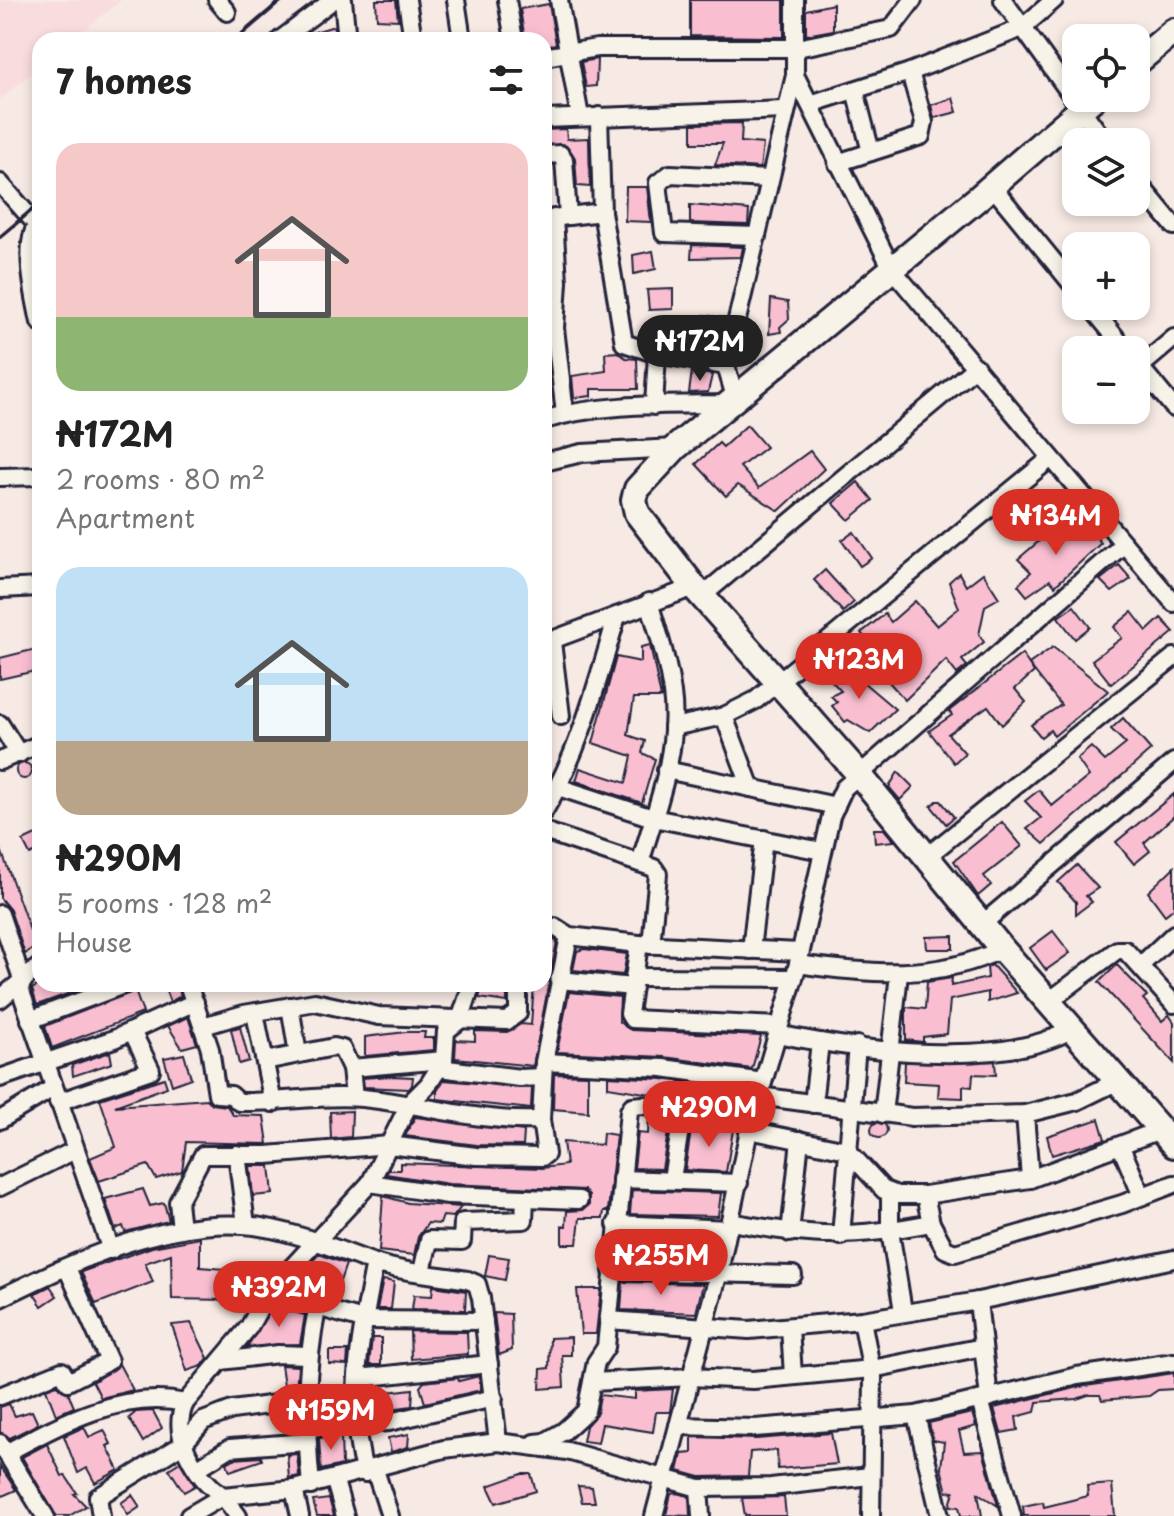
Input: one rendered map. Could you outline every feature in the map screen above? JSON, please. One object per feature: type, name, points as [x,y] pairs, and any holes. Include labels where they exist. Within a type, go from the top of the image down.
[{"type":"street","points":[[291,32],[333,0]]},
{"type":"street","points":[[343,0],[346,32]]},
{"type":"street","points":[[407,0],[412,32]]},
{"type":"street","points":[[456,0],[461,32]]},
{"type":"street","points":[[507,0],[513,32]]},
{"type":"street","points":[[559,0],[580,117]]},
{"type":"street","points":[[729,401],[726,366],[784,110],[795,75],[795,0]]},
{"type":"street","points":[[552,55],[597,48],[797,48],[891,29],[913,0]]},
{"type":"street","points":[[1003,0],[1022,28],[1062,75]]},
{"type":"street","points":[[810,104],[910,72],[1022,28],[1054,0]]},
{"type":"street","points":[[1150,54],[1171,40]]},
{"type":"street","points":[[837,163],[921,136],[924,130],[910,72]]},
{"type":"street","points":[[795,75],[892,269],[1174,603]]},
{"type":"street","points":[[855,90],[871,152]]},
{"type":"street","points":[[552,119],[784,110]]},
{"type":"street","points":[[1078,112],[675,448],[637,489],[634,500],[637,513],[698,591],[858,773],[981,925],[1169,1137]]},
{"type":"street","points":[[599,116],[602,212],[624,343],[657,354],[726,366]]},
{"type":"street","points":[[552,154],[560,154],[564,159],[556,218],[558,282],[555,328],[565,414]]},
{"type":"street","points":[[757,236],[664,233],[658,183],[670,174],[768,179]]},
{"type":"street","points":[[0,183],[32,217]]},
{"type":"street","points":[[992,186],[1062,272]]},
{"type":"street","points":[[1150,197],[1174,226]]},
{"type":"street","points":[[556,218],[602,212]]},
{"type":"street","points":[[32,233],[32,273]]},
{"type":"street","points":[[1101,320],[1115,336]]},
{"type":"street","points":[[1150,356],[1174,338]]},
{"type":"street","points":[[654,406],[657,354]]},
{"type":"street","points":[[552,641],[649,602],[698,591],[976,367]]},
{"type":"street","points":[[1150,379],[1174,408]]},
{"type":"street","points":[[552,418],[565,414],[729,401]]},
{"type":"street","points":[[552,460],[595,452],[675,448]]},
{"type":"street","points":[[673,727],[724,716],[756,700],[1051,458]]},
{"type":"street","points":[[0,477],[32,476]]},
{"type":"street","points":[[654,1516],[662,1476],[669,1464],[719,1272],[750,1126],[797,965],[822,851],[844,788],[1124,544]]},
{"type":"street","points":[[0,589],[32,587]]},
{"type":"street","points":[[640,863],[666,770],[673,727],[672,694],[664,651],[649,602]]},
{"type":"street","points":[[552,797],[587,714],[617,616]]},
{"type":"street","points":[[925,858],[1174,657]]},
{"type":"street","points":[[552,665],[561,716]]},
{"type":"street","points":[[552,718],[587,714]]},
{"type":"street","points":[[724,716],[751,788]]},
{"type":"street","points":[[0,724],[19,754]]},
{"type":"street","points":[[0,761],[32,748]]},
{"type":"street","points":[[981,925],[1174,762]]},
{"type":"street","points":[[666,770],[836,806]]},
{"type":"street","points":[[558,787],[653,818],[822,851]]},
{"type":"street","points":[[552,834],[654,868],[658,874],[645,945],[634,982],[629,1014],[632,1019],[778,1030],[820,1042],[1002,1052],[1054,1040],[1072,1029]]},
{"type":"street","points":[[751,950],[764,839]]},
{"type":"street","points":[[0,914],[44,1064],[111,1250]]},
{"type":"street","points":[[552,927],[569,936],[645,945],[751,950],[797,965]]},
{"type":"street","points":[[1141,965],[1174,934]]},
{"type":"street","points":[[181,1228],[178,1202],[198,1159],[210,1154],[389,1145],[476,1156],[542,1157],[546,1154],[541,1120],[543,1070],[569,936]]},
{"type":"street","points":[[559,980],[634,982],[797,965],[899,974],[976,962],[1002,949]]},
{"type":"street","points":[[1048,1002],[1117,950],[1132,955],[1174,1004]]},
{"type":"street","points":[[0,999],[32,974]]},
{"type":"street","points":[[883,1114],[899,974]]},
{"type":"street","points":[[30,1020],[93,992]]},
{"type":"street","points":[[0,1078],[132,1031],[191,992],[203,1026],[217,1094],[231,1095],[239,1102],[273,1103],[354,1097],[481,1118],[541,1120]]},
{"type":"street","points":[[238,1516],[223,1496],[210,1487],[183,1444],[179,1415],[185,1403],[249,1327],[268,1293],[370,1183],[409,1104],[428,1085],[441,1064],[446,1031],[460,1020],[469,992]]},
{"type":"street","points":[[203,1026],[290,1006],[331,1003],[379,1016],[514,1019],[518,1013],[518,992]]},
{"type":"street","points":[[290,1006],[298,1054]]},
{"type":"street","points":[[255,1013],[273,1103]]},
{"type":"street","points":[[0,1120],[55,1095],[151,1070],[132,1031]]},
{"type":"street","points":[[813,1104],[820,1042]]},
{"type":"street","points":[[841,1236],[857,1045]]},
{"type":"street","points":[[265,1061],[334,1047],[348,1056],[354,1097]]},
{"type":"street","points":[[351,1068],[441,1064],[543,1070],[663,1068],[761,1089],[813,1104],[912,1117],[1025,1114],[1077,1101],[1118,1081]]},
{"type":"street","points":[[526,1444],[545,1442],[578,1421],[586,1411],[596,1362],[606,1347],[616,1224],[632,1106],[683,1111],[847,1150],[890,1193],[925,1195],[1030,1179],[1121,1147],[1169,1137]]},
{"type":"street","points":[[672,1179],[683,1111]]},
{"type":"street","points":[[1025,1114],[1030,1179]]},
{"type":"street","points":[[790,1233],[800,1140]]},
{"type":"street","points":[[1121,1147],[1142,1196]]},
{"type":"street","points":[[0,1187],[73,1151]]},
{"type":"street","points":[[237,1154],[246,1225]]},
{"type":"street","points":[[621,1179],[739,1183]]},
{"type":"street","points":[[370,1183],[448,1195],[579,1200]]},
{"type":"street","points":[[925,1195],[931,1223],[945,1249],[955,1253],[1174,1184]]},
{"type":"street","points":[[890,1193],[890,1231],[903,1311]]},
{"type":"street","points":[[422,1272],[429,1240],[462,1241],[463,1222],[524,1220],[525,1198]]},
{"type":"street","points":[[616,1224],[730,1225],[841,1236],[931,1223]]},
{"type":"street","points":[[0,1298],[111,1250],[181,1228],[246,1225],[319,1240],[375,1263],[477,1284],[498,1442]]},
{"type":"street","points":[[608,1320],[704,1327],[790,1327],[862,1320],[978,1301],[1174,1259]]},
{"type":"street","points":[[375,1263],[363,1320],[357,1423],[370,1471],[390,1516]]},
{"type":"street","points":[[0,1396],[62,1371],[68,1382],[109,1361],[67,1268]]},
{"type":"street","points":[[612,1271],[793,1275]]},
{"type":"street","points":[[268,1293],[363,1320],[484,1321]]},
{"type":"street","points":[[978,1301],[985,1399],[1012,1516]]},
{"type":"street","points":[[311,1486],[305,1400],[308,1355],[317,1309]]},
{"type":"street","points":[[862,1320],[872,1369],[871,1516]]},
{"type":"street","points":[[790,1327],[793,1376]]},
{"type":"street","points":[[592,1382],[690,1377],[753,1380],[872,1369],[983,1347]]},
{"type":"street","points":[[221,1361],[278,1354],[308,1355]]},
{"type":"street","points":[[678,1426],[755,1428],[916,1415],[1077,1376],[1174,1362]]},
{"type":"street","points":[[359,1378],[489,1364]]},
{"type":"street","points":[[198,1468],[230,1448],[357,1423],[389,1422],[494,1398]]},
{"type":"street","points":[[101,1516],[98,1497],[183,1444],[203,1421],[232,1410],[305,1400]]},
{"type":"street","points":[[45,1516],[3,1448],[101,1410],[146,1401],[185,1403]]},
{"type":"street","points":[[916,1415],[940,1516]]},
{"type":"street","points":[[189,1516],[210,1507],[223,1496],[311,1486],[444,1449],[498,1442],[526,1444],[662,1476],[699,1488],[771,1487],[870,1476]]},
{"type":"street","points":[[335,1481],[345,1516]]},
{"type":"street","points":[[699,1488],[701,1516]]},
{"type":"street","points":[[294,1489],[300,1516]]},
{"type":"shaded area","points":[[0,0],[121,0],[82,32],[32,32],[32,73],[0,99]]},
{"type":"building","points":[[376,0],[396,0],[398,20],[377,19]]},
{"type":"building","points":[[690,0],[784,0],[784,37],[690,36]]},
{"type":"building","points":[[549,4],[556,44],[552,45],[552,32],[524,32],[520,9]]},
{"type":"building","points":[[833,4],[833,30],[806,35],[806,10]]},
{"type":"building","points":[[334,26],[334,32],[315,32]]},
{"type":"building","points":[[597,59],[596,86],[586,87],[581,62]]},
{"type":"building","points":[[953,98],[957,112],[934,118],[931,105]]},
{"type":"building","points":[[742,123],[741,142],[763,144],[760,168],[715,165],[723,143],[692,143],[692,124]]},
{"type":"building","points":[[566,129],[567,139],[589,138],[590,187],[577,186],[575,158],[568,147],[552,145],[552,130]]},
{"type":"building","points":[[626,187],[647,187],[651,222],[625,221]]},
{"type":"building","points":[[690,205],[749,210],[748,225],[690,223]]},
{"type":"building","points":[[692,245],[743,247],[741,257],[691,258]]},
{"type":"building","points":[[653,251],[656,269],[634,274],[633,255]]},
{"type":"building","points":[[673,289],[673,309],[649,310],[647,290]]},
{"type":"building","points":[[771,299],[788,302],[789,319],[780,327],[781,332],[769,334]]},
{"type":"building","points":[[704,315],[726,318],[719,343],[698,339]]},
{"type":"building","points":[[618,352],[626,358],[637,359],[638,389],[591,389],[591,396],[574,398],[572,376],[606,371],[605,353]]},
{"type":"building","points":[[692,371],[712,375],[708,392],[689,393]]},
{"type":"building","points":[[747,425],[766,447],[740,467],[759,488],[810,451],[824,469],[779,511],[738,485],[726,496],[696,464],[719,443],[723,447]]},
{"type":"building","points":[[858,482],[873,500],[849,520],[833,503]]},
{"type":"building","points":[[1058,525],[1071,539],[1087,526],[1101,543],[1055,586],[1050,580],[1027,596],[1018,585],[1031,572],[1018,559]]},
{"type":"building","points":[[854,532],[872,558],[860,566],[842,540]]},
{"type":"building","points":[[1119,565],[1131,579],[1112,592],[1100,580]]},
{"type":"building","points":[[825,570],[854,602],[843,612],[814,580]]},
{"type":"building","points":[[959,573],[966,586],[983,573],[999,598],[985,606],[979,635],[984,642],[962,660],[967,666],[957,674],[946,660],[905,700],[872,663],[880,656],[861,633],[885,614],[891,622],[915,601],[937,626],[959,608],[949,582]]},
{"type":"building","points":[[1074,606],[1090,627],[1075,639],[1058,617]]},
{"type":"building","points":[[1132,612],[1147,631],[1161,618],[1174,632],[1111,684],[1092,660],[1122,638],[1114,627]]},
{"type":"building","points":[[650,645],[661,698],[634,698],[628,735],[645,741],[642,753],[655,759],[642,803],[576,781],[580,768],[626,783],[632,756],[593,743],[616,657],[641,662],[641,647]]},
{"type":"building","points":[[1053,647],[1108,691],[1054,736],[1050,730],[1041,737],[1031,725],[1061,705],[1029,664]]},
{"type":"building","points":[[32,650],[32,672],[0,679],[0,658]]},
{"type":"building","points":[[1022,654],[1034,672],[1015,689],[1026,702],[1002,725],[988,706],[948,734],[965,753],[954,763],[929,731],[952,715],[949,711]]},
{"type":"building","points":[[844,666],[895,709],[870,733],[848,720],[845,722],[832,706],[837,702],[831,696],[841,691],[828,677]]},
{"type":"building","points":[[1123,718],[1151,750],[1044,844],[1027,829],[1041,818],[1025,801],[1039,790],[1052,806],[1089,776],[1077,759],[1091,747],[1105,761],[1126,744],[1111,729]]},
{"type":"building","points":[[24,763],[30,765],[30,777],[24,779],[18,777],[16,771],[18,765]]},
{"type":"building","points":[[898,772],[913,787],[900,800],[889,787]]},
{"type":"building","points":[[1174,794],[1174,816],[1144,843],[1150,851],[1134,864],[1116,842]]},
{"type":"building","points":[[941,801],[954,817],[946,824],[931,806]]},
{"type":"building","points":[[1002,822],[1022,846],[984,876],[991,885],[978,896],[954,861]]},
{"type":"building","points":[[874,829],[884,829],[894,841],[875,843]]},
{"type":"building","points":[[32,837],[32,854],[30,855],[23,841]]},
{"type":"building","points":[[0,847],[32,936],[32,950],[25,954],[10,910],[0,898]]},
{"type":"building","points":[[1077,865],[1098,888],[1086,896],[1092,902],[1076,914],[1076,902],[1058,882]]},
{"type":"building","points":[[1174,867],[1174,908],[1165,915],[1148,892]]},
{"type":"building","points":[[1053,931],[1070,953],[1046,970],[1030,948]]},
{"type":"building","points":[[953,936],[953,949],[927,949],[926,937]]},
{"type":"building","points":[[552,940],[557,941],[552,967]]},
{"type":"building","points":[[584,949],[627,954],[623,975],[573,970],[577,951]]},
{"type":"building","points":[[992,965],[1017,993],[988,1002],[988,992],[950,1000],[947,1034],[923,1037],[923,1042],[906,1040],[906,1007],[925,1009],[927,982],[952,978],[951,986],[988,978],[987,967]]},
{"type":"building","points":[[1117,965],[1147,996],[1143,999],[1162,1021],[1169,1015],[1174,1022],[1174,1063],[1099,982]]},
{"type":"building","points":[[33,992],[73,992],[37,1005]]},
{"type":"building","points":[[132,992],[135,992],[143,1013],[52,1048],[45,1026]]},
{"type":"building","points":[[166,992],[180,992],[181,996],[170,1002]]},
{"type":"building","points":[[481,992],[507,992],[507,1002],[479,998]]},
{"type":"building","points":[[533,992],[547,992],[533,1066],[455,1058],[456,1040],[475,1041],[475,1031],[507,1032],[521,1024],[531,1025]]},
{"type":"building","points":[[569,992],[620,997],[619,1022],[631,1030],[761,1036],[752,1069],[664,1057],[557,1052]]},
{"type":"building","points":[[188,1017],[197,1044],[182,1048],[168,1026]]},
{"type":"building","points":[[240,1027],[249,1061],[239,1064],[231,1029]]},
{"type":"building","points":[[425,1032],[424,1038],[434,1038],[434,1050],[365,1056],[365,1037]]},
{"type":"building","points":[[110,1052],[112,1063],[73,1076],[72,1065]]},
{"type":"building","points":[[184,1054],[191,1078],[172,1085],[164,1058]]},
{"type":"building","points":[[995,1061],[996,1075],[973,1074],[972,1087],[963,1086],[963,1098],[938,1097],[939,1084],[904,1082],[905,1062]]},
{"type":"building","points":[[554,1074],[588,1075],[588,1112],[553,1109]]},
{"type":"building","points":[[608,1076],[662,1079],[746,1091],[742,1109],[608,1087]]},
{"type":"building","points":[[413,1077],[412,1085],[409,1089],[364,1087],[363,1078]]},
{"type":"building","points":[[164,1078],[167,1087],[115,1106],[207,1099],[212,1104],[227,1106],[233,1115],[264,1116],[268,1144],[186,1142],[182,1171],[156,1179],[148,1165],[99,1181],[90,1158],[116,1147],[100,1099]]},
{"type":"building","points":[[444,1080],[532,1088],[531,1109],[437,1099],[437,1091]]},
{"type":"building","points":[[352,1111],[351,1137],[331,1139],[330,1112]]},
{"type":"building","points":[[415,1117],[524,1131],[523,1146],[477,1145],[405,1136]]},
{"type":"building","points":[[649,1117],[670,1120],[662,1169],[634,1168],[638,1133],[648,1134]]},
{"type":"building","points":[[1099,1119],[1105,1139],[1052,1155],[1047,1136]]},
{"type":"building","points":[[879,1122],[885,1124],[885,1136],[879,1138],[873,1136],[871,1130],[873,1124]]},
{"type":"building","points":[[692,1124],[733,1130],[726,1172],[685,1170]]},
{"type":"building","points":[[603,1133],[616,1135],[608,1211],[604,1211],[603,1218],[580,1218],[577,1244],[562,1244],[562,1226],[566,1226],[567,1211],[583,1210],[589,1205],[589,1196],[584,1190],[449,1184],[386,1174],[389,1170],[400,1170],[400,1163],[542,1168],[566,1165],[563,1142],[602,1145]]},
{"type":"building","points":[[250,1166],[270,1166],[273,1194],[253,1196]]},
{"type":"building","points":[[143,1189],[150,1206],[164,1203],[169,1221],[125,1232],[123,1226],[115,1229],[105,1199]]},
{"type":"building","points":[[632,1190],[721,1193],[718,1216],[630,1214]]},
{"type":"building","points":[[383,1196],[408,1203],[461,1207],[453,1217],[443,1216],[440,1224],[428,1223],[418,1237],[414,1255],[379,1251]]},
{"type":"building","points":[[628,1236],[710,1239],[707,1262],[626,1260]]},
{"type":"building","points":[[200,1238],[200,1267],[250,1271],[248,1291],[227,1289],[227,1300],[172,1299],[171,1254],[145,1263],[153,1282],[96,1304],[81,1272],[152,1247]]},
{"type":"building","points":[[319,1254],[346,1264],[338,1287],[316,1279],[311,1294],[288,1287]]},
{"type":"building","points":[[489,1255],[509,1258],[505,1280],[485,1276]]},
{"type":"building","points":[[383,1280],[394,1282],[391,1309],[377,1309]]},
{"type":"building","points":[[623,1282],[703,1284],[696,1313],[621,1310]]},
{"type":"building","points":[[50,1286],[57,1296],[42,1306],[34,1294]]},
{"type":"building","points":[[433,1286],[466,1291],[465,1310],[412,1309],[414,1295],[432,1296]]},
{"type":"building","points":[[577,1289],[601,1289],[596,1334],[581,1334]]},
{"type":"building","points":[[273,1306],[305,1315],[300,1344],[247,1347]]},
{"type":"building","points":[[494,1313],[511,1314],[512,1350],[499,1355]]},
{"type":"building","points":[[191,1323],[208,1358],[202,1366],[187,1371],[172,1325]]},
{"type":"building","points":[[410,1331],[467,1332],[468,1354],[411,1359]]},
{"type":"building","points":[[571,1337],[571,1355],[562,1355],[564,1387],[540,1389],[541,1369],[549,1368],[550,1338]]},
{"type":"building","points":[[372,1338],[381,1338],[381,1365],[369,1365]]},
{"type":"building","points":[[329,1351],[348,1351],[347,1365],[329,1364]]},
{"type":"building","points":[[119,1364],[133,1390],[101,1398],[93,1382]]},
{"type":"building","points":[[281,1365],[298,1366],[296,1390],[285,1392]]},
{"type":"building","points":[[1174,1373],[1174,1389],[1158,1390],[1149,1396],[1102,1400],[1100,1395],[1088,1395],[1077,1399],[1037,1402],[1035,1412],[1016,1417],[1018,1430],[1001,1433],[994,1408],[1079,1387]]},
{"type":"building","points":[[479,1376],[481,1390],[425,1403],[420,1387],[424,1382],[458,1378],[459,1381]]},
{"type":"building","points":[[57,1385],[68,1393],[74,1407],[56,1415],[46,1389]]},
{"type":"building","points":[[379,1387],[379,1393],[413,1389],[412,1406],[367,1412],[367,1388]]},
{"type":"building","points":[[673,1389],[670,1412],[656,1412],[653,1432],[602,1424],[598,1443],[583,1441],[586,1426],[597,1413],[600,1395],[635,1399],[635,1391]]},
{"type":"building","points":[[9,1404],[15,1416],[32,1411],[38,1424],[10,1438],[0,1432],[0,1407]]},
{"type":"building","points":[[153,1411],[162,1428],[143,1442],[129,1418],[136,1412]]},
{"type":"building","points":[[972,1413],[976,1426],[959,1431],[964,1452],[983,1451],[998,1506],[978,1493],[982,1516],[961,1516],[959,1507],[950,1506],[954,1491],[947,1492],[941,1468],[944,1442],[933,1440],[929,1423]]},
{"type":"building","points":[[84,1427],[89,1437],[104,1430],[111,1444],[107,1446],[119,1470],[95,1483],[87,1468],[78,1473],[64,1436]]},
{"type":"building","points":[[831,1433],[837,1464],[778,1469],[777,1450],[750,1452],[748,1476],[700,1477],[678,1471],[682,1454],[692,1453],[692,1437],[756,1439]]},
{"type":"building","points":[[409,1434],[408,1447],[391,1452],[388,1438]]},
{"type":"building","points":[[341,1436],[342,1465],[321,1470],[319,1438]]},
{"type":"building","points":[[47,1444],[62,1476],[65,1475],[77,1493],[74,1494],[86,1506],[69,1516],[56,1516],[22,1457]]},
{"type":"building","points":[[297,1454],[299,1476],[289,1478],[287,1455]]},
{"type":"building","points":[[261,1457],[262,1460],[230,1471],[227,1463],[234,1459]]},
{"type":"building","points":[[180,1462],[195,1486],[184,1492],[169,1469]]},
{"type":"building","points":[[0,1466],[16,1490],[0,1497]]},
{"type":"building","points":[[522,1474],[531,1474],[536,1491],[496,1503],[488,1486]]},
{"type":"building","points":[[1112,1484],[1115,1516],[1024,1516],[1023,1506],[1043,1502],[1044,1507],[1088,1496],[1087,1486]]},
{"type":"building","points":[[578,1486],[592,1487],[595,1502],[582,1502]]},
{"type":"building","points":[[671,1494],[689,1496],[690,1516],[666,1515]]},
{"type":"building","points":[[132,1495],[140,1507],[128,1515],[121,1503]]},
{"type":"building","points":[[784,1497],[786,1516],[745,1516],[742,1498]]},
{"type":"building","points":[[329,1499],[334,1516],[317,1516],[313,1501]]},
{"type":"railway","points":[[244,32],[282,0]]},
{"type":"railway","points":[[0,237],[32,210]]}]
